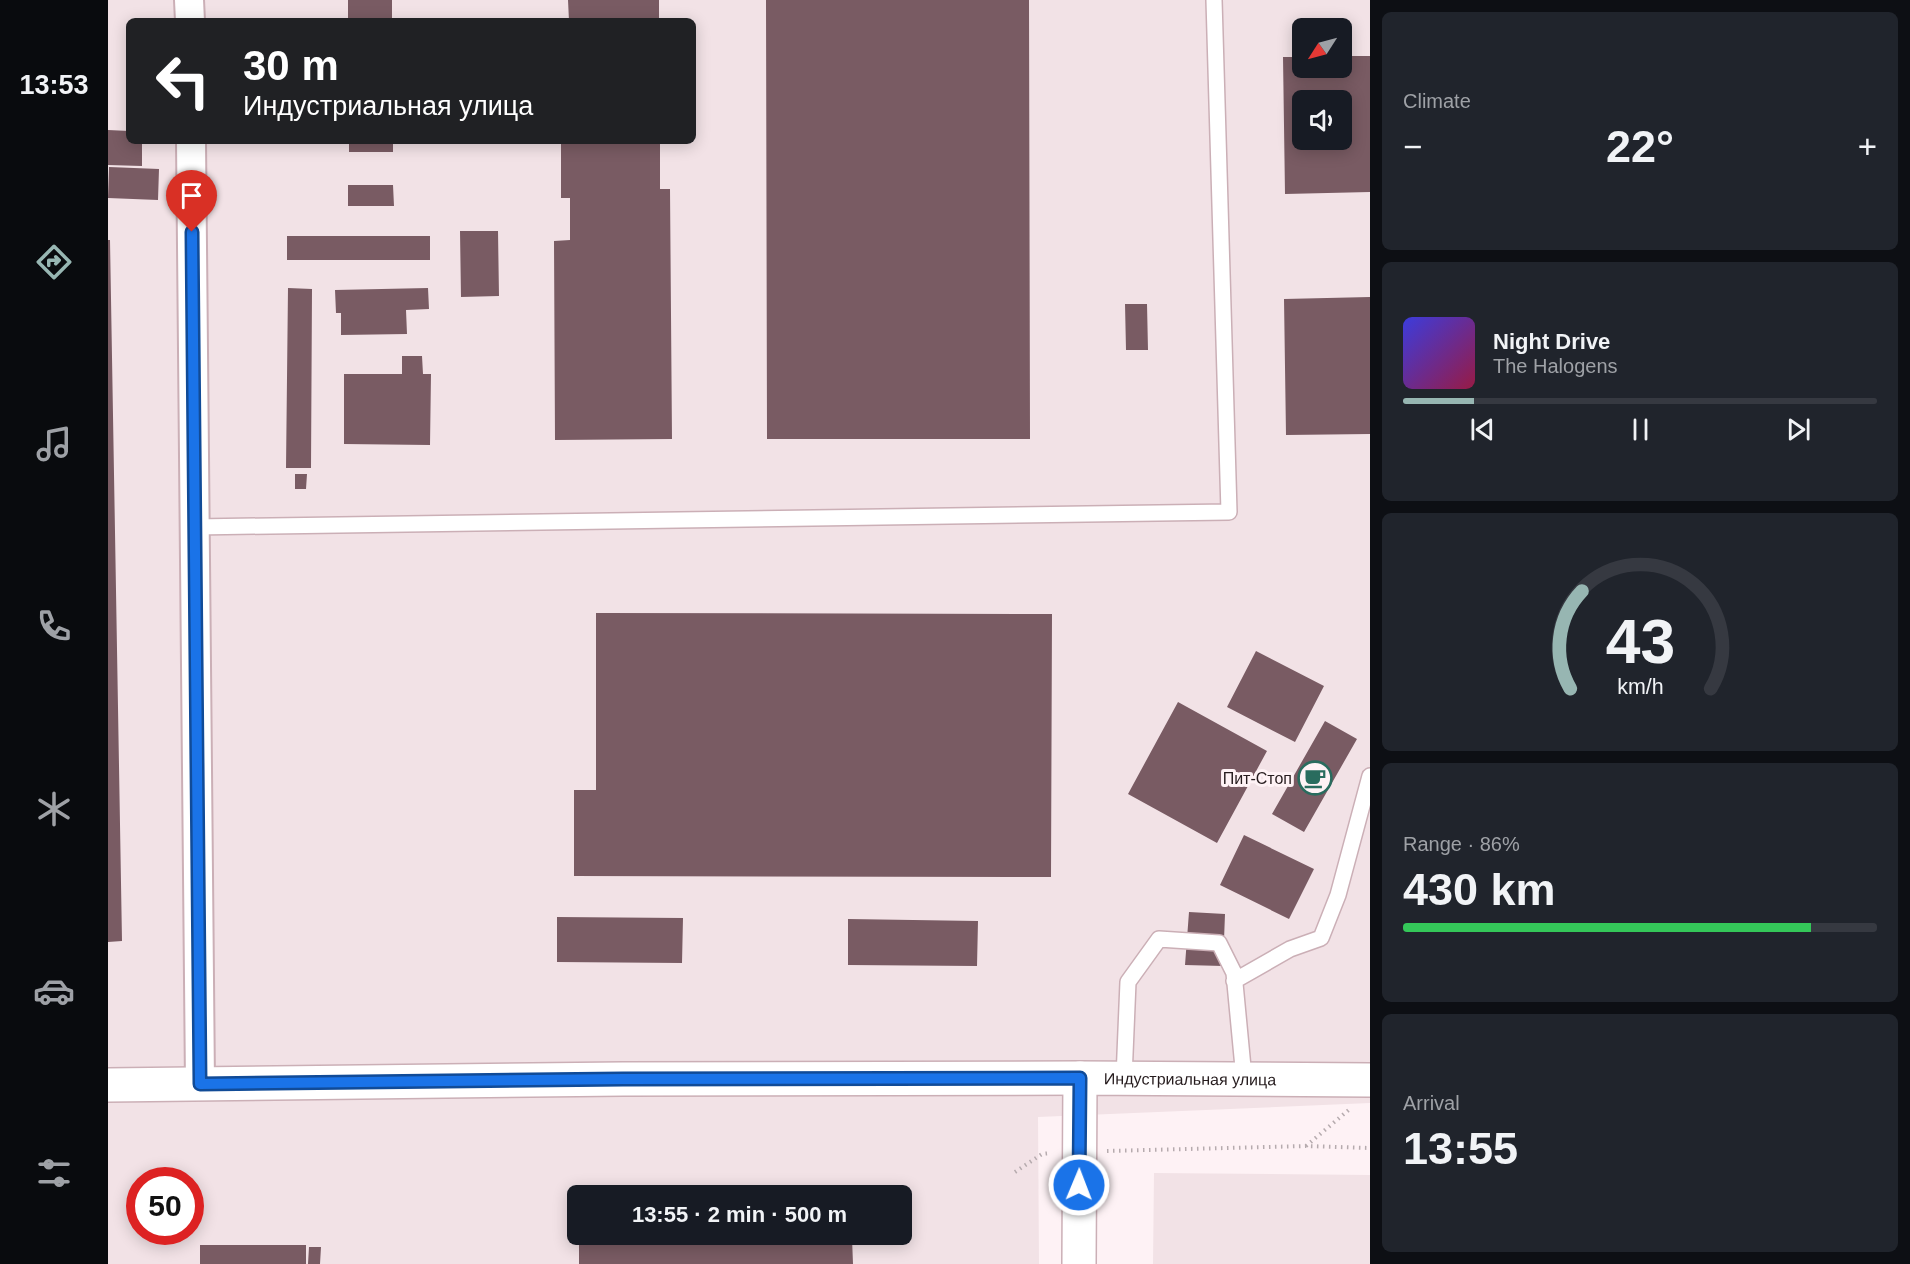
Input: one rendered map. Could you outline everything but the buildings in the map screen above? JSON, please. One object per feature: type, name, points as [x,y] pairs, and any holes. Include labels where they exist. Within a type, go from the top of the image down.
[{"type":"street","points":[[189,0],[189,18]]},
{"type":"street","points":[[191,144],[200,1084]]},
{"type":"street","points":[[1079,1264],[1080,1078]]},
{"type":"street","name":"Индустриальная улица","points":[[108,1084],[623,1079],[1244,1078],[1362,1093]]},
{"type":"lane","points":[[195,527],[1229,512],[1214,0]]},
{"type":"lane","points":[[1234,981],[1290,949],[1321,938],[1338,895],[1370,776]]},
{"type":"lane","points":[[1124,1078],[1128,982],[1159,939],[1219,944],[1234,973],[1244,1078]]},
{"type":"path","points":[[1306,1146],[1362,1093]]},
{"type":"path","points":[[1015,1172],[1042,1154],[1080,1150],[1306,1146],[1370,1148]]},
{"type":"shaded area","points":[[108,0],[1370,0],[1370,1103],[1038,1117],[1039,1264],[108,1264]]},
{"type":"shaded area","points":[[1154,1173],[1370,1175],[1370,1264],[1153,1264]]},
{"type":"place","name":"Пит-Стоп","points":[[1315,778]]},
{"type":"route","points":[[192,232],[200,1084],[623,1079],[1080,1078],[1079,1185]]}]
